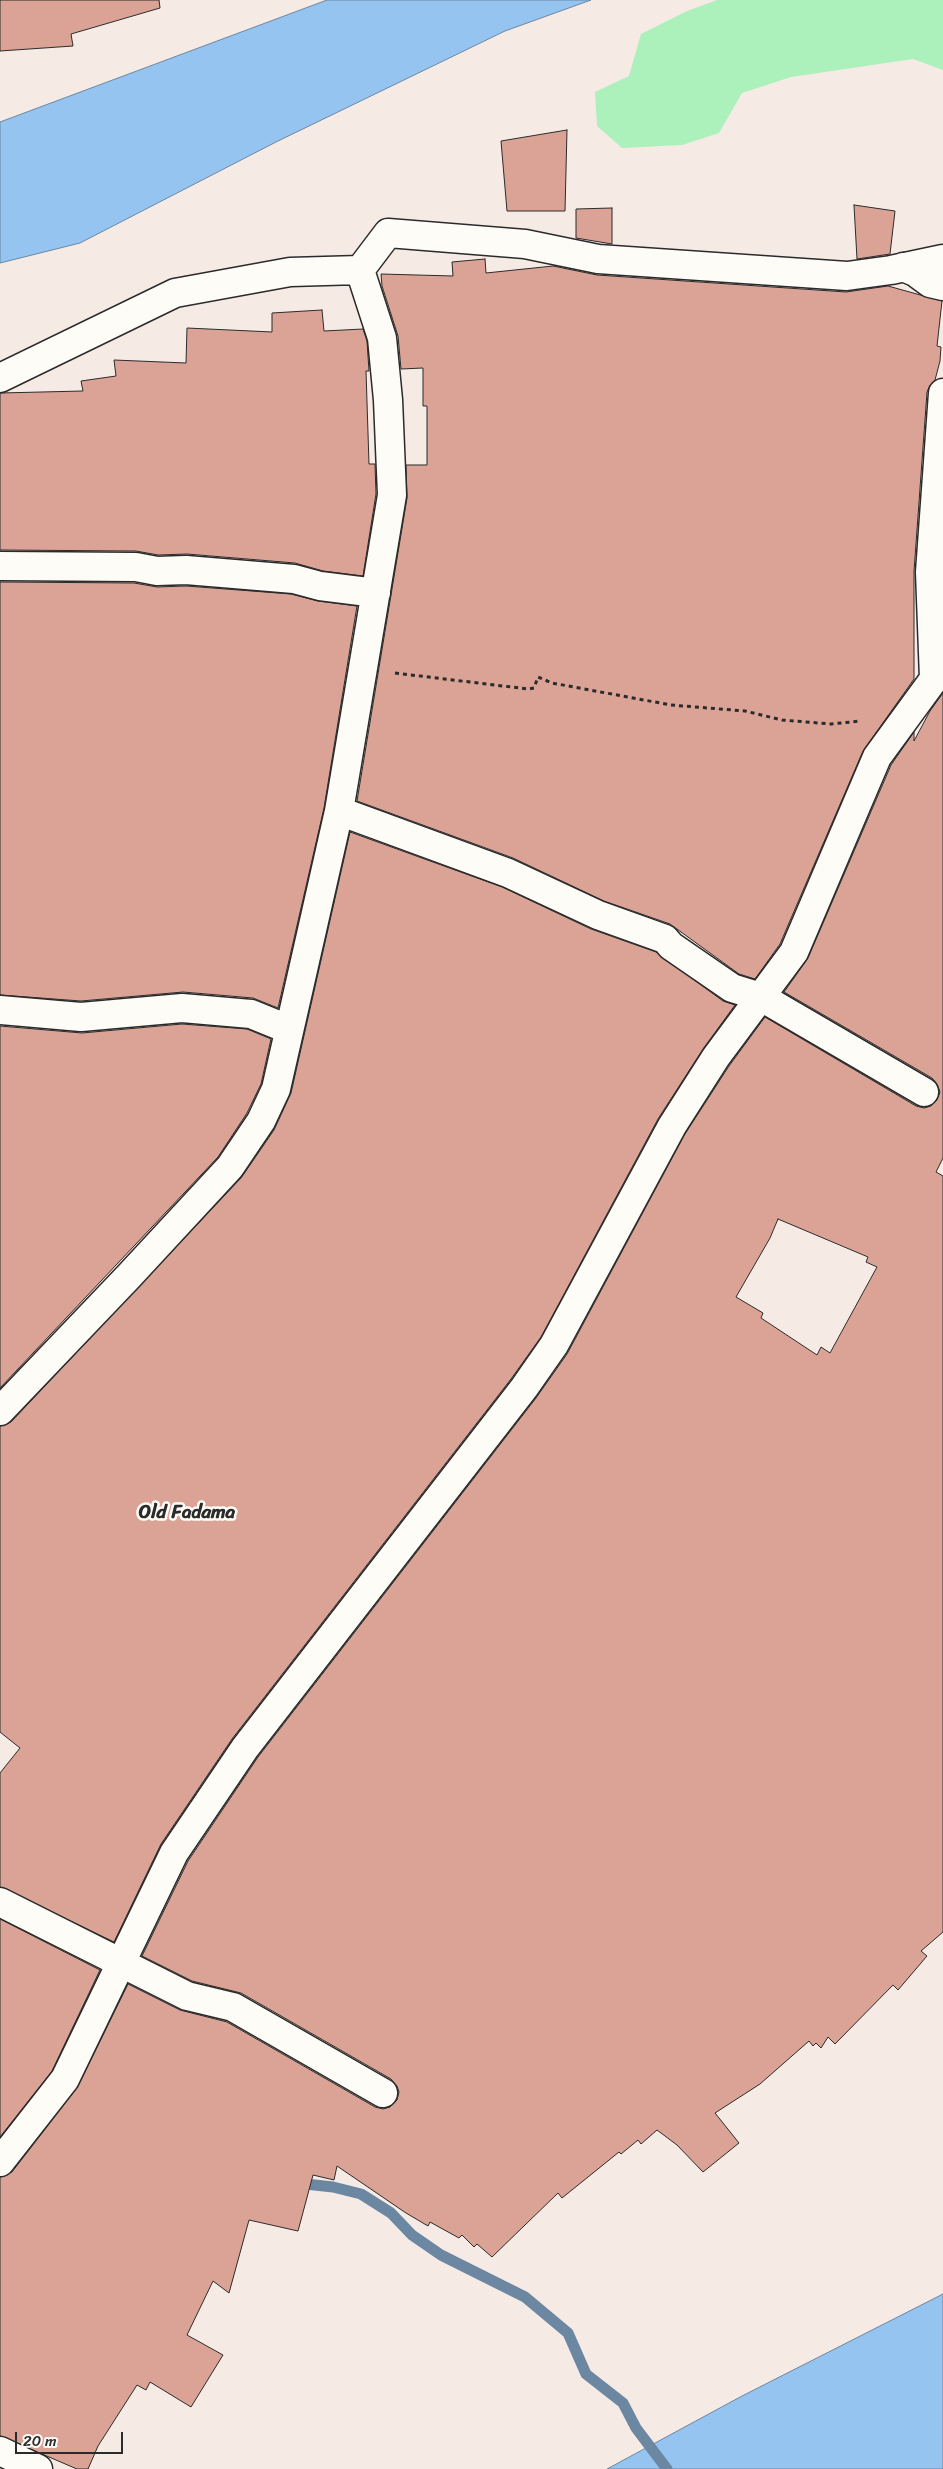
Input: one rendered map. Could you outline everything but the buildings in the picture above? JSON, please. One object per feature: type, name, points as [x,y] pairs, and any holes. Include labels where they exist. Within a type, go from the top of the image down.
[{"type":"street","points":[[360,270],[388,233],[525,244],[598,259],[847,276],[943,258]]},
{"type":"street","points":[[902,267],[915,272],[930,283],[943,286]]},
{"type":"street","points":[[0,378],[175,293],[290,272],[360,270]]},
{"type":"street","points":[[0,1410],[129,1276],[230,1167],[261,1121],[276,1088],[339,811],[392,495],[388,400],[382,338],[360,270]]},
{"type":"street","points":[[0,2162],[65,2079],[174,1853],[244,1748],[512,1404],[554,1345],[672,1126],[716,1057],[794,952],[877,757],[934,679],[930,572],[943,394]]},
{"type":"street","points":[[0,566],[136,567],[157,571],[186,570],[294,579],[320,586],[376,593]]},
{"type":"street","points":[[339,811],[508,873],[598,915],[665,939],[671,946],[732,988],[761,997],[924,1092]]},
{"type":"street","points":[[0,1010],[81,1017],[182,1008],[250,1014],[288,1029]]},
{"type":"street","points":[[0,1902],[187,1996],[233,2007],[383,2093]]},
{"type":"street","points":[[0,2451],[38,2469]]},
{"type":"path","points":[[363,665],[406,676],[528,689],[534,688],[538,677],[552,683],[630,698],[671,705],[745,711],[782,720],[831,724],[873,720],[892,711],[908,716]]},
{"type":"green space","points":[[717,0],[943,0],[943,70],[913,59],[791,77],[742,93],[719,133],[682,145],[622,148],[597,126],[595,92],[629,76],[641,34],[687,11]]},
{"type":"water","points":[[327,0],[591,0],[505,31],[276,142],[80,243],[0,263],[0,122]]},
{"type":"water","points":[[943,2294],[943,2469],[607,2469],[742,2396]]},
{"type":"waterway","points":[[296,2183],[333,2187],[361,2194],[391,2213],[412,2235],[441,2255],[525,2297],[568,2333],[586,2374],[623,2403],[636,2428],[667,2469]]},
{"type":"district","name":"Old Fadama","points":[[187,1513]]}]
